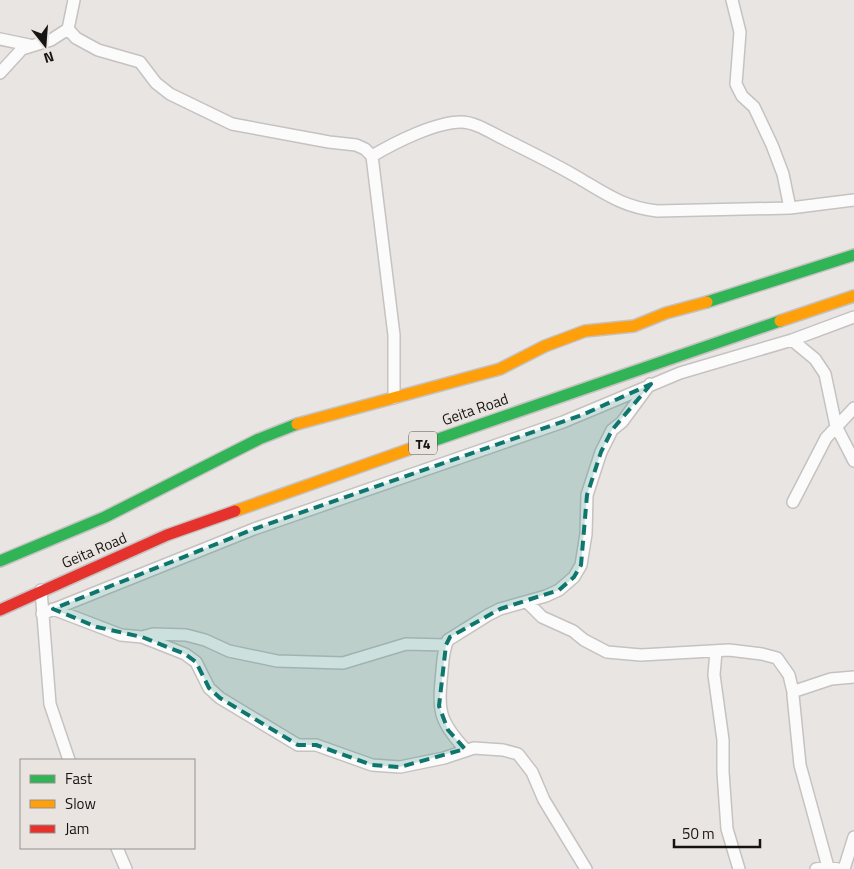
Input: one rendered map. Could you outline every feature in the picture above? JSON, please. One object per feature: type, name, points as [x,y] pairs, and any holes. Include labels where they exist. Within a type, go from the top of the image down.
[{"type":"main road","points":[[0,561],[105,516],[284,428],[340,411],[500,369],[527,357],[545,346],[585,331],[634,326],[854,255]]},
{"type":"main road","name":"Geita Road","points":[[0,610],[41,590],[167,536],[382,458],[854,296]]},
{"type":"street","points":[[0,73],[16,53],[30,45],[52,40],[68,29],[74,0]]},
{"type":"street","points":[[732,0],[740,32],[736,84],[742,96],[754,107],[772,145],[783,174],[790,208]]},
{"type":"street","points":[[68,29],[76,38],[98,50],[140,62],[156,84],[170,94],[232,124],[319,141],[356,145],[366,149],[372,156],[394,335],[394,398]]},
{"type":"street","points":[[0,39],[30,45]]},
{"type":"street","points":[[372,156],[426,131],[449,123],[462,122],[490,132],[563,170],[617,202],[638,209],[657,212],[790,208],[854,200]]},
{"type":"street","points":[[42,614],[254,529],[582,415],[651,384],[792,340],[854,317]]},
{"type":"street","points":[[792,340],[815,359],[825,374],[836,426],[854,460]]},
{"type":"street","points":[[465,749],[448,730],[439,706],[446,645],[450,637],[500,609],[527,602],[559,590],[574,577],[581,565],[586,534],[587,495],[601,452],[612,430],[622,422],[651,384]]},
{"type":"street","points":[[793,502],[826,438],[854,408]]},
{"type":"street","points":[[41,590],[50,704],[68,759]]},
{"type":"street","points":[[527,602],[542,617],[573,630],[584,640],[608,652],[641,655],[716,651],[762,654],[777,658],[789,675],[793,692],[800,765],[809,792],[827,868]]},
{"type":"street","points":[[53,609],[114,633],[142,637],[185,654],[196,662],[209,688],[220,698],[298,746],[316,745],[372,765],[400,766],[444,758],[465,749],[503,750],[518,754],[525,760],[544,800],[586,869]]},
{"type":"street","points":[[142,637],[159,634],[186,635],[245,655],[295,662],[343,663],[406,644],[446,645]]},
{"type":"street","points":[[716,651],[714,675],[723,740],[727,828],[739,869]]},
{"type":"street","points":[[793,692],[831,679],[854,677]]},
{"type":"street","points":[[844,869],[854,837]]},
{"type":"street","points":[[117,849],[126,869]]},
{"type":"highlighted area","points":[[651,384],[612,430],[601,452],[587,495],[581,565],[574,577],[559,590],[500,609],[450,637],[446,645],[439,706],[448,730],[465,749],[400,767],[372,765],[316,745],[298,745],[265,727],[220,698],[209,688],[196,662],[185,654],[142,637],[97,627],[53,609],[254,529],[582,415]]},
{"type":"traffic: fast","points":[[707,302],[854,255]]},
{"type":"traffic: fast","points":[[424,444],[780,321]]},
{"type":"traffic: fast","points":[[0,561],[105,517],[259,439],[297,424]]},
{"type":"traffic: slow","points":[[780,321],[854,296]]},
{"type":"traffic: slow","points":[[297,424],[500,369],[545,346],[585,331],[634,326],[666,313],[707,302]]},
{"type":"traffic: slow","points":[[235,511],[424,444]]},
{"type":"traffic: jam","points":[[0,610],[167,535],[235,511]]}]
